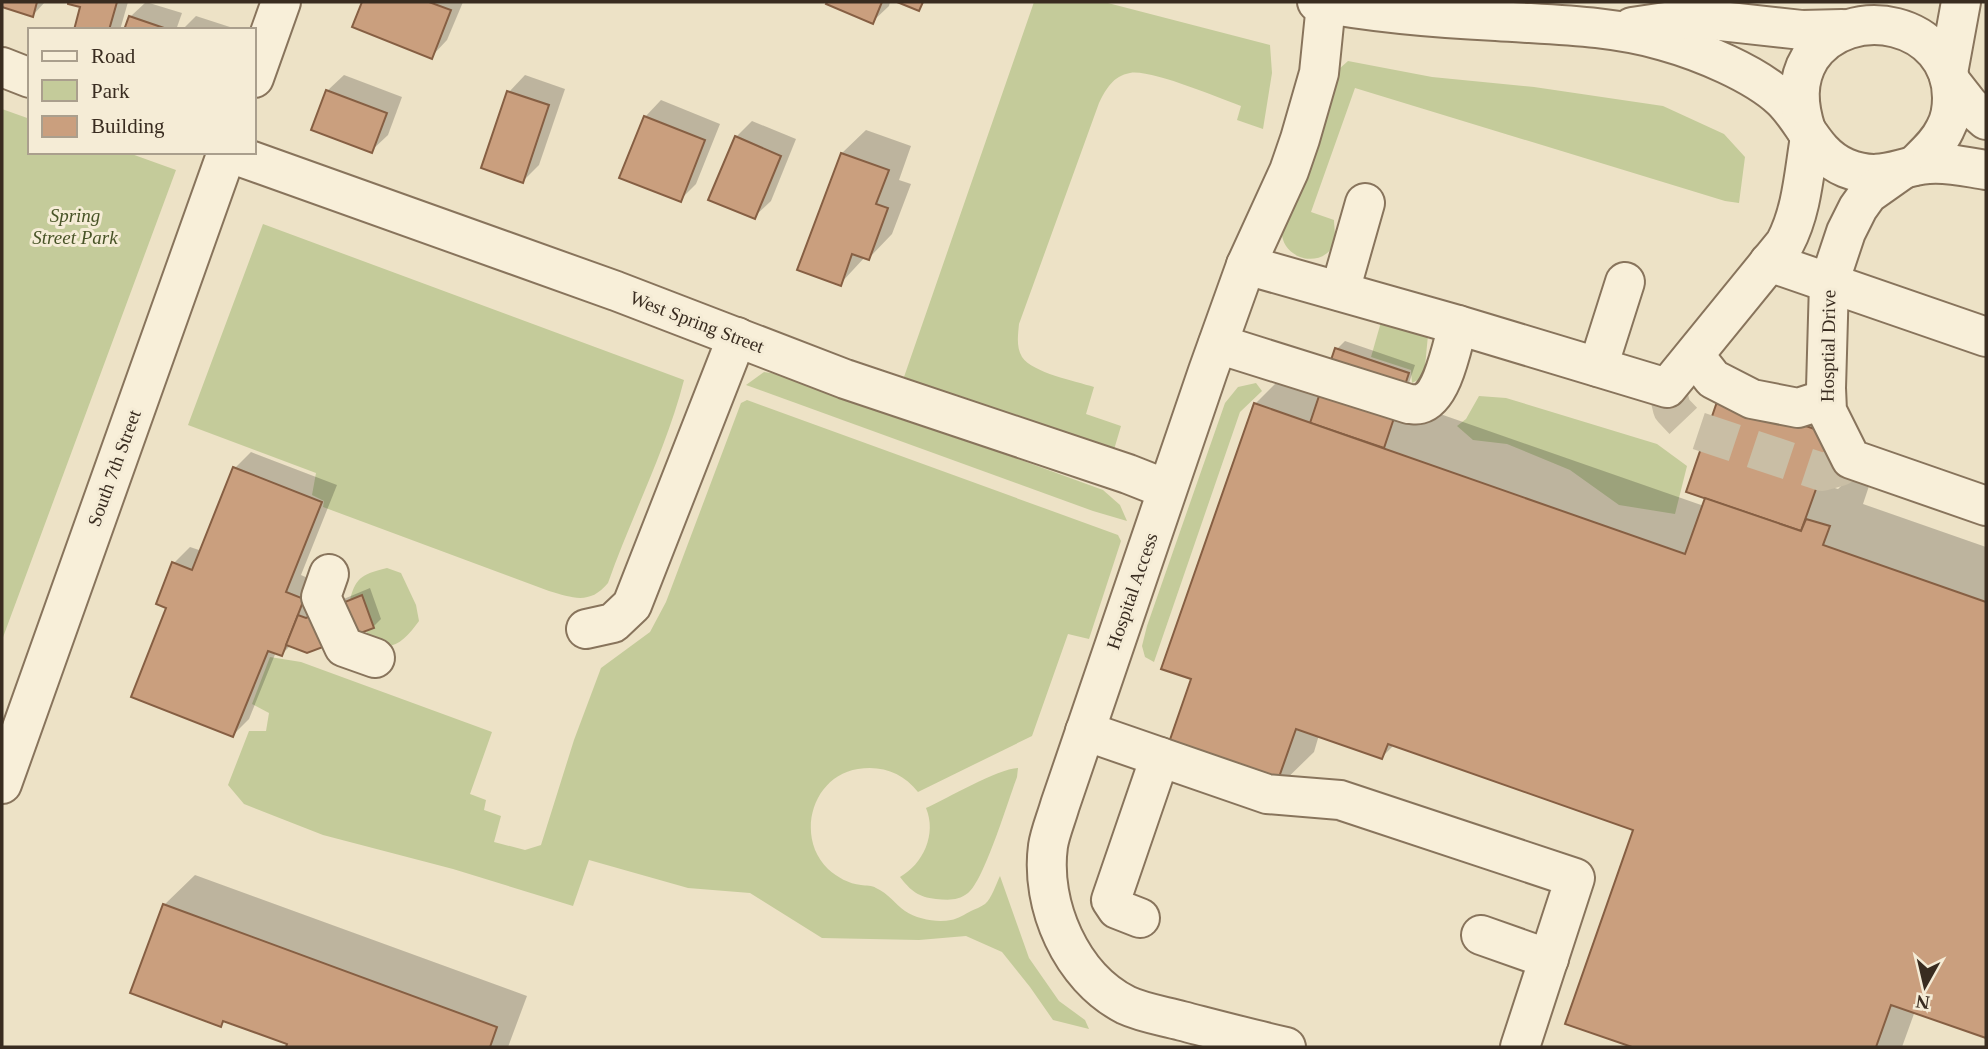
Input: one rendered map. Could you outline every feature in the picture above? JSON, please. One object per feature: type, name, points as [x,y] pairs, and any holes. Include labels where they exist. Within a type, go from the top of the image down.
[{"type":"street","points":[[256,72],[281,2]]},
{"type":"street","name":"Hosptial Drive","points":[[1961,2],[1949,77],[1952,106],[1946,129],[1933,149],[1868,194],[1846,232],[1829,283],[1826,399],[1827,411],[1851,459],[1986,506]]},
{"type":"street","points":[[1321,3],[1454,18],[1616,29],[1664,41],[1699,52],[1765,85],[1793,111],[1826,156],[1846,168],[1869,174],[1945,164],[1986,170]]},
{"type":"street","name":"Hospital Access","points":[[1286,1047],[1153,1014],[1126,1005],[1104,989],[1082,969],[1069,948],[1049,896],[1047,869],[1048,845],[1166,489],[1246,265],[1289,170],[1300,139],[1319,73],[1321,3]]},
{"type":"street","points":[[1616,29],[1693,18],[1802,30],[1863,18],[1898,25],[1918,34],[1939,54],[1959,94],[1986,120]]},
{"type":"street","points":[[1246,265],[1667,388],[1785,243],[1798,206],[1808,134],[1799,104],[1803,72],[1825,40],[1863,18]]},
{"type":"street","points":[[2,67],[28,77]]},
{"type":"street","name":"South 7th Street","points":[[2,784],[226,154]]},
{"type":"street","name":"West Spring Street","points":[[233,154],[616,291],[845,379],[1166,489]]},
{"type":"street","points":[[1340,291],[1365,202]]},
{"type":"street","points":[[1769,262],[1986,337]]},
{"type":"street","points":[[1598,367],[1625,282]]},
{"type":"street","points":[[1218,344],[1409,404],[1422,404],[1434,395],[1441,382],[1458,325]]},
{"type":"street","points":[[586,629],[613,623],[632,605],[737,337]]},
{"type":"street","points":[[1695,356],[1713,379],[1752,399],[1798,408],[1826,399]]},
{"type":"street","points":[[329,573],[321,597],[344,647],[375,658]]},
{"type":"street","points":[[1085,731],[1267,794],[1340,800],[1575,878],[1520,1047]]},
{"type":"street","points":[[1140,918],[1117,909],[1111,900],[1160,757]]},
{"type":"street","points":[[1481,935],[1549,959]]},
{"type":"green space","points":[[1034,2],[1104,2],[1270,45],[1272,73],[1263,129],[1237,120],[1241,106],[1153,75],[1124,75],[1107,88],[1099,103],[1019,324],[1018,341],[1022,357],[1035,368],[1094,387],[1086,414],[1121,426],[1113,453],[904,377]]},
{"type":"green space","points":[[1348,61],[1432,77],[1534,87],[1663,106],[1724,134],[1745,157],[1739,203],[1725,201],[1355,88],[1311,212],[1334,220],[1334,241],[1329,251],[1321,257],[1300,257],[1285,245],[1282,227],[1313,160],[1339,69]]},
{"type":"green space","name":"Spring Street Park","points":[[2,109],[28,118],[28,154],[132,154],[176,170],[2,640]]},
{"type":"green space","points":[[263,224],[684,380],[658,457],[608,583],[601,590],[595,595],[581,598],[549,591],[323,507],[324,501],[312,495],[316,473],[188,425]]},
{"type":"green space","points":[[1381,322],[1428,335],[1424,377],[1412,383],[1411,370],[1371,357]]},
{"type":"green space","points":[[764,372],[791,376],[1103,490],[1120,505],[1127,521],[746,385]]},
{"type":"green space","points":[[1256,383],[1262,391],[1240,412],[1154,662],[1145,657],[1142,646],[1147,626],[1225,403],[1238,387]]},
{"type":"green space","points":[[1479,396],[1506,398],[1657,444],[1687,466],[1675,514],[1619,505],[1570,470],[1507,444],[1473,440],[1457,426],[1466,419]]},
{"type":"green space","points":[[747,400],[1118,535],[1121,541],[1089,639],[1068,634],[1032,736],[918,792],[899,775],[884,770],[867,768],[842,774],[829,783],[820,795],[813,810],[811,825],[812,841],[818,856],[828,869],[848,882],[873,886],[905,911],[921,918],[933,921],[951,920],[982,906],[990,898],[1000,876],[1029,958],[1059,1001],[1085,1020],[1089,1029],[1053,1020],[1002,952],[966,936],[919,940],[822,938],[750,893],[688,888],[589,860],[573,906],[453,869],[323,835],[244,804],[228,785],[249,731],[266,731],[269,713],[252,704],[270,657],[301,662],[492,732],[470,794],[486,800],[484,810],[501,816],[494,842],[525,850],[541,845],[574,740],[601,668],[650,632],[666,602],[741,403]]},
{"type":"green space","points":[[387,568],[401,573],[416,605],[419,621],[401,641],[387,646],[373,640],[366,631],[374,628],[362,595],[350,600],[355,585],[362,577]]},
{"type":"green space","points":[[1018,768],[988,857],[968,893],[949,900],[924,897],[911,890],[900,877],[915,864],[926,847],[930,828],[926,808],[985,778]]},
{"type":"building","points":[[2,2],[37,2],[33,17],[2,7]]},
{"type":"building","points":[[117,2],[110,28],[75,28],[80,7],[68,4]]},
{"type":"building","points":[[362,2],[429,2],[451,10],[432,59],[352,27]]},
{"type":"building","points":[[882,2],[873,24],[826,4]]},
{"type":"building","points":[[897,2],[923,2],[919,11]]},
{"type":"building","points":[[129,16],[164,28],[125,28]]},
{"type":"building","points":[[326,90],[387,113],[372,153],[311,130]]},
{"type":"building","points":[[507,91],[549,105],[523,183],[481,168]]},
{"type":"building","points":[[644,116],[705,140],[681,202],[619,178]]},
{"type":"building","points":[[735,136],[781,156],[755,219],[708,200]]},
{"type":"building","points":[[841,153],[889,170],[876,204],[888,208],[869,260],[852,254],[841,286],[797,270]]},
{"type":"building","points":[[1335,348],[1409,373],[1384,448],[1310,423]]},
{"type":"building","points":[[1719,396],[1835,436],[1801,531],[1686,492]]},
{"type":"building","points":[[1254,403],[1685,554],[1705,498],[1801,531],[1806,519],[1830,526],[1823,545],[1986,602],[1986,1038],[1891,1005],[1876,1047],[1632,1047],[1565,1024],[1633,830],[1388,744],[1382,759],[1296,729],[1273,794],[1164,757],[1191,679],[1161,669]]},
{"type":"building","points":[[233,467],[322,502],[286,592],[304,599],[282,656],[268,651],[233,737],[131,697],[166,608],[156,604],[172,562],[192,570]]},
{"type":"building","points":[[362,595],[374,628],[307,653],[286,645],[298,615],[306,618]]},
{"type":"building","points":[[163,904],[497,1027],[490,1047],[286,1047],[287,1044],[223,1021],[221,1027],[130,993]]},
{"type":"tunnel","points":[[1667,388],[1672,409],[1690,428],[1822,472],[1840,467],[1851,459]]}]
